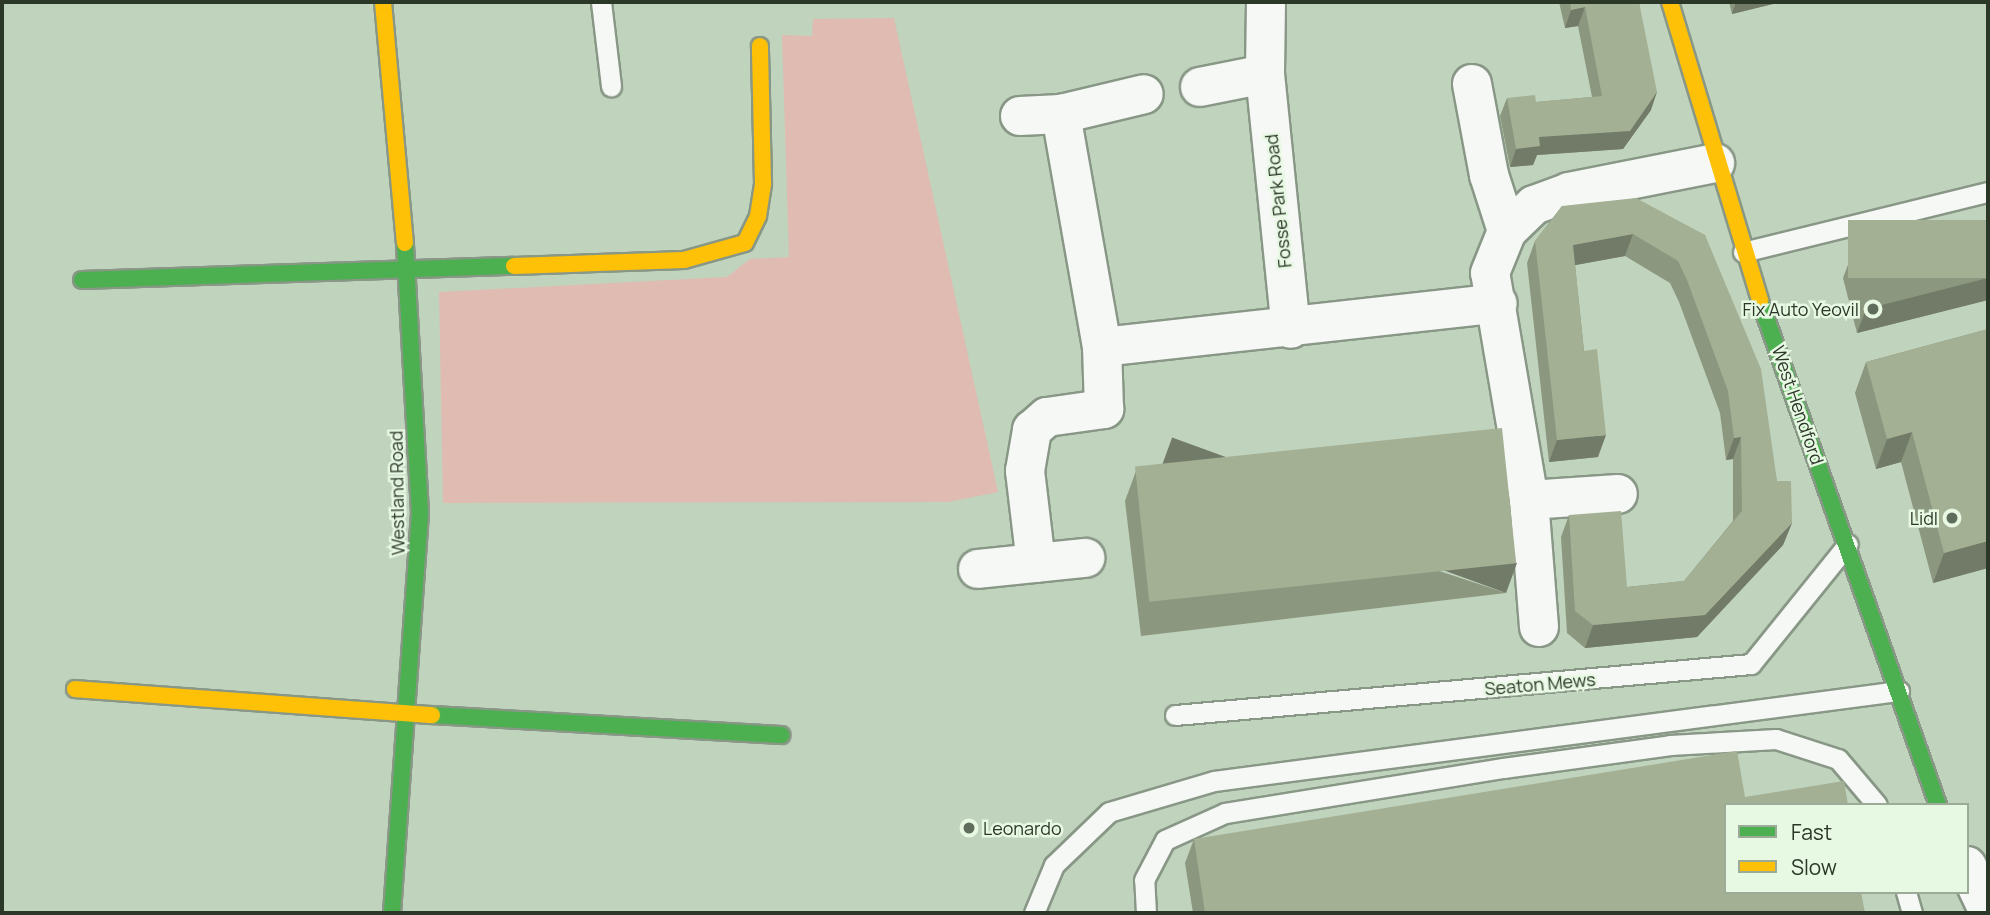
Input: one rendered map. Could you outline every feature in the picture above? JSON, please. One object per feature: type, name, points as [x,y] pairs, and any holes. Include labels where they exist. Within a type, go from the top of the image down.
[{"type":"street","name":"Westland Road","points":[[383,2],[408,271],[420,513],[408,714],[391,913]]},
{"type":"street","name":"Fosse Park Road","points":[[1266,2],[1265,74],[1291,329]]},
{"type":"street","name":"West Hendford","points":[[1670,2],[1715,163],[1744,252],[1937,803]]},
{"type":"street","points":[[82,280],[684,260],[745,243],[758,216],[762,183],[760,46]]},
{"type":"street","points":[[1200,87],[1265,74]]},
{"type":"street","points":[[1472,84],[1489,176],[1507,231]]},
{"type":"street","points":[[1020,116],[1061,114],[1144,94]]},
{"type":"street","points":[[1036,563],[1026,449],[1032,430],[1047,417],[1104,409],[1102,347],[1061,114]]},
{"type":"street","points":[[1539,627],[1529,500],[1498,303],[1490,273],[1507,231],[1534,205],[1569,192],[1715,163]]},
{"type":"street","points":[[1102,347],[1291,329],[1498,303]]},
{"type":"street","points":[[1529,500],[1618,494]]},
{"type":"street","points":[[978,569],[1085,558]]},
{"type":"street","points":[[75,689],[408,714],[782,735]]},
{"type":"street","points":[[1969,870],[1988,910]]},
{"type":"lane","points":[[601,2],[611,86]]},
{"type":"lane","points":[[1744,252],[1988,192]]},
{"type":"lane","name":"Seaton Mews","points":[[1175,715],[1751,664],[1848,544]]},
{"type":"lane","points":[[1034,913],[1054,864],[1109,812],[1214,781],[1899,691]]},
{"type":"lane","points":[[1146,913],[1144,880],[1165,839],[1225,813],[1503,768],[1670,745],[1776,739],[1838,759],[1875,803]]},
{"type":"lane","points":[[1907,894],[1912,913]]},
{"type":"shaded area","points":[[894,18],[998,492],[948,502],[443,503],[439,292],[727,277],[750,259],[789,257],[782,35],[812,36],[813,19]]},
{"type":"building","points":[[1570,2],[1639,2],[1657,92],[1630,131],[1539,137],[1540,146],[1516,149],[1507,98],[1535,95],[1536,102],[1602,96],[1585,7],[1571,10]]},
{"type":"building","points":[[1636,198],[1705,235],[1761,369],[1777,481],[1791,481],[1792,523],[1705,615],[1593,625],[1575,611],[1569,515],[1621,511],[1627,587],[1684,581],[1742,511],[1741,437],[1734,438],[1728,391],[1687,280],[1678,261],[1633,234],[1573,245],[1584,351],[1597,349],[1606,435],[1557,440],[1535,241],[1562,206]]},
{"type":"building","points":[[1848,220],[1988,220],[1988,278],[1848,278]]},
{"type":"building","name":"Lidl","points":[[1988,329],[1988,541],[1944,553],[1912,432],[1887,439],[1866,362]]},
{"type":"building","points":[[1502,428],[1516,563],[1149,602],[1135,467]]},
{"type":"building","points":[[1737,751],[1745,797],[1844,781],[1848,803],[1724,803],[1724,894],[1861,894],[1865,913],[1205,913],[1194,839]]},
{"type":"traffic: fast","points":[[392,913],[420,513],[405,243]]},
{"type":"traffic: fast","points":[[82,280],[514,266]]},
{"type":"traffic: fast","points":[[1760,301],[1937,803]]},
{"type":"traffic: fast","points":[[432,715],[781,735]]},
{"type":"traffic: slow","points":[[383,2],[405,243]]},
{"type":"traffic: slow","points":[[1670,2],[1760,301]]},
{"type":"traffic: slow","points":[[514,266],[684,260],[745,243],[758,216],[763,183],[760,46]]},
{"type":"traffic: slow","points":[[75,689],[432,715]]},
{"type":"place","name":"Fix Auto Yeovil","points":[[1873,309]]},
{"type":"place","name":"Lidl","points":[[1952,518]]},
{"type":"place","name":"Leonardo","points":[[969,828]]}]
